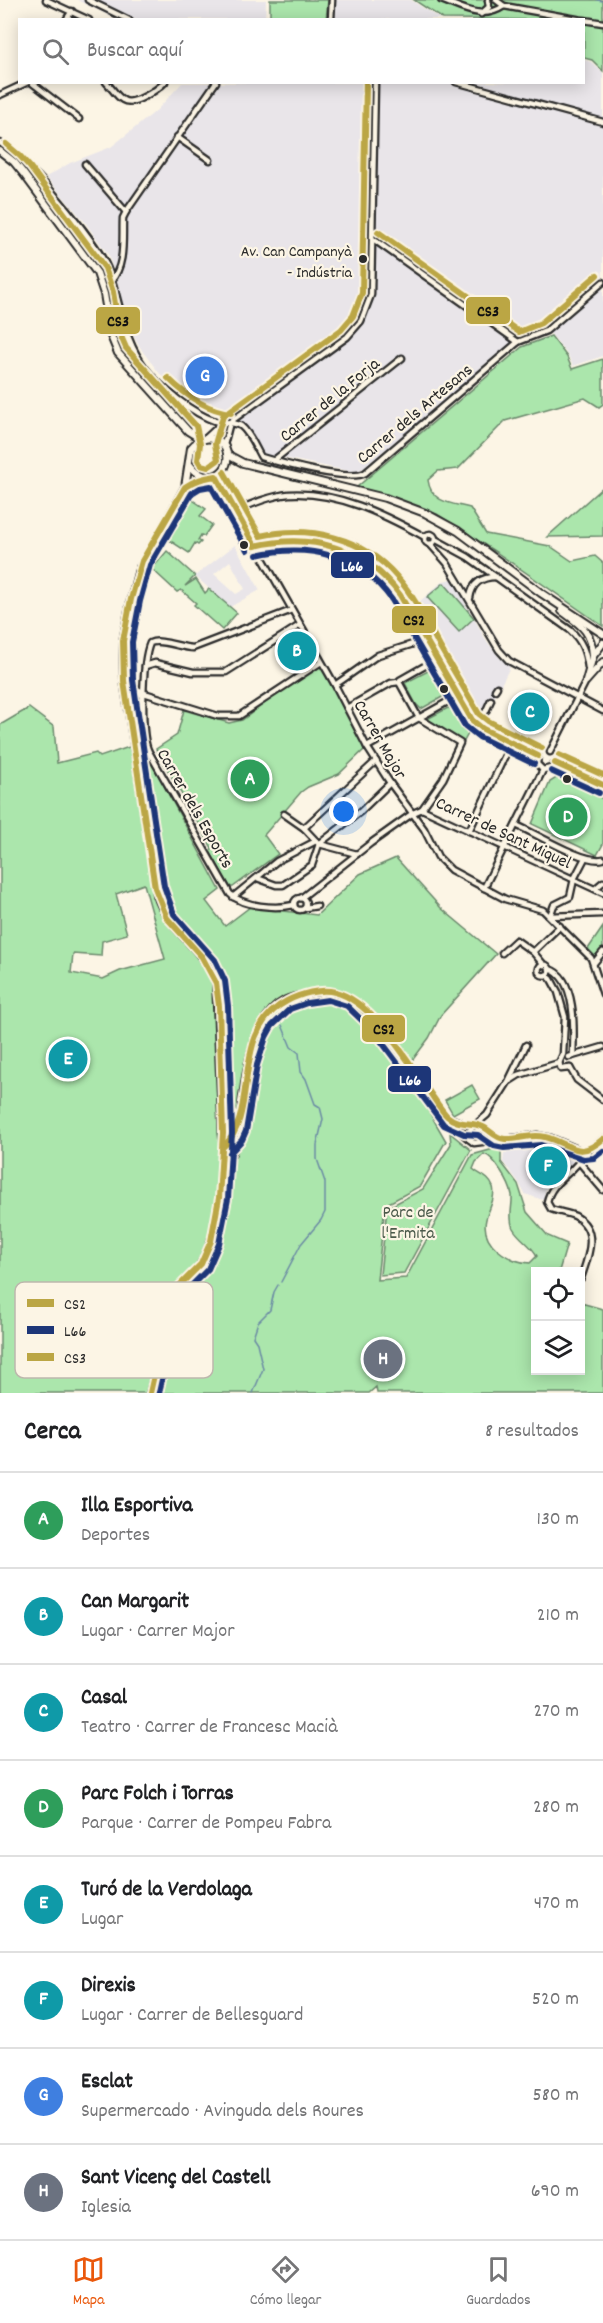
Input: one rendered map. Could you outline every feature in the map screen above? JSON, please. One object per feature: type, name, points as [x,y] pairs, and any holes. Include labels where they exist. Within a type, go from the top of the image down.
[{"type":"street","points":[[46,0],[85,18]]},
{"type":"street","points":[[88,0],[125,18]]},
{"type":"street","points":[[331,18],[332,0]]},
{"type":"street","points":[[441,0],[481,14],[504,6]]},
{"type":"street","points":[[481,14],[489,7],[488,0]]},
{"type":"street","points":[[496,0],[504,6],[572,18]]},
{"type":"street","points":[[67,18],[72,11]]},
{"type":"street","points":[[585,20],[603,23]]},
{"type":"street","points":[[0,95],[25,84]]},
{"type":"street","points":[[33,84],[79,119]]},
{"type":"street","points":[[108,84],[122,100],[128,102],[145,97],[162,84]]},
{"type":"street","points":[[111,281],[121,263],[123,218],[126,212],[215,84]]},
{"type":"street","points":[[191,448],[347,337],[366,312],[371,296],[375,84]]},
{"type":"street","points":[[463,84],[603,122]]},
{"type":"street","points":[[177,137],[210,160]]},
{"type":"street","points":[[0,143],[12,150],[30,170],[79,226],[102,258],[128,341],[151,374],[183,403],[216,422],[230,422]]},
{"type":"street","points":[[0,151],[23,173],[97,273],[104,294],[111,336],[118,353],[188,432],[204,439],[217,440],[224,445],[228,455],[225,468]]},
{"type":"street","points":[[85,164],[126,212]]},
{"type":"street","points":[[373,238],[518,342],[548,329],[603,282]]},
{"type":"street","name":"Carrer dels Artesans","points":[[230,422],[241,426],[261,457],[338,474],[361,476],[518,342]]},
{"type":"street","name":"Carrer de la Forja","points":[[273,461],[402,358]]},
{"type":"street","points":[[224,445],[230,422]]},
{"type":"street","points":[[186,1282],[193,1276],[204,1259],[212,1236],[223,1174],[224,1146],[216,983],[205,960],[170,923],[159,901],[152,872],[122,654],[125,626],[139,569],[186,487],[191,448],[188,432]]},
{"type":"street","points":[[228,455],[243,463],[384,498],[425,513],[466,537],[541,593],[589,633],[593,656]]},
{"type":"street","points":[[190,465],[203,476],[216,476],[225,468],[243,463]]},
{"type":"street","points":[[186,487],[203,476]]},
{"type":"street","name":"Carrer Major","points":[[216,476],[335,685],[367,747],[413,813],[442,862],[451,870],[506,899],[543,910],[594,963]]},
{"type":"street","points":[[235,511],[266,498],[288,494],[322,495],[356,504],[425,537]]},
{"type":"street","points":[[425,537],[431,534],[435,539],[468,557],[578,637],[584,648],[588,668]]},
{"type":"street","points":[[425,537],[425,542],[430,544],[447,563],[499,650],[509,661],[603,711]]},
{"type":"street","points":[[430,544],[435,539]]},
{"type":"street","points":[[255,546],[269,542],[304,540],[333,545],[356,555],[374,567],[390,582],[405,604],[472,720],[478,726],[538,756]]},
{"type":"street","points":[[470,598],[475,584],[484,578],[496,577]]},
{"type":"street","points":[[541,593],[603,634]]},
{"type":"street","points":[[292,610],[193,648],[153,641],[148,648],[145,666],[155,663],[184,671],[222,674],[240,665],[300,625]]},
{"type":"street","points":[[335,685],[378,655],[426,640]]},
{"type":"street","points":[[586,681],[593,656],[603,643]]},
{"type":"street","points":[[346,708],[391,683],[399,682],[437,659]]},
{"type":"street","points":[[124,681],[144,693],[218,716],[239,716],[321,662]]},
{"type":"street","points":[[550,752],[586,681],[603,664]]},
{"type":"street","name":"Carrer dels Esports","points":[[145,666],[144,737],[146,747],[233,897]]},
{"type":"street","points":[[294,906],[296,900],[413,813],[422,809],[443,779],[460,743],[420,718],[399,682]]},
{"type":"street","points":[[126,695],[134,687]]},
{"type":"street","points":[[127,703],[131,698],[144,693]]},
{"type":"street","points":[[367,747],[458,696]]},
{"type":"street","points":[[478,726],[491,700]]},
{"type":"street","points":[[469,831],[511,743]]},
{"type":"street","points":[[543,770],[537,764],[538,756],[542,752],[550,752]]},
{"type":"street","points":[[484,888],[543,770],[551,768],[555,763],[550,752]]},
{"type":"street","points":[[304,828],[376,761]]},
{"type":"street","points":[[555,763],[603,785]]},
{"type":"street","points":[[317,906],[299,910],[294,906],[284,907],[238,901],[233,897],[278,861],[318,842],[360,812],[390,783]]},
{"type":"street","name":"Carrer de Sant Miquel","points":[[422,809],[603,892]]},
{"type":"street","points":[[284,814],[304,828],[318,842],[357,854]]},
{"type":"street","points":[[516,825],[585,858],[602,860]]},
{"type":"street","points":[[257,878],[276,885],[283,885],[312,865],[318,842]]},
{"type":"street","points":[[585,858],[574,879],[570,897],[554,906],[550,916],[603,914]]},
{"type":"street","points":[[596,888],[603,882]]},
{"type":"street","points":[[301,898],[306,903],[305,908]]},
{"type":"street","points":[[533,952],[560,926]]},
{"type":"street","points":[[502,953],[516,940],[562,978],[574,1017],[571,1056],[573,1062],[570,1068],[564,1070],[559,1062]]},
{"type":"street","points":[[603,952],[594,963],[603,994]]},
{"type":"street","points":[[508,1082],[519,1075],[559,1062],[562,1057],[565,1017],[558,992],[551,979],[546,975],[541,975],[538,971],[540,966],[544,965]]},
{"type":"street","points":[[546,975],[549,969]]},
{"type":"street","points":[[224,1146],[238,1131],[245,1083],[258,1032],[267,1016],[287,999],[315,992],[337,992],[356,1001],[372,1017],[456,1129],[474,1143],[537,1135],[551,1138],[584,1153]]},
{"type":"street","points":[[469,1139],[470,1129],[488,1114],[508,1082],[526,1045]]},
{"type":"street","points":[[562,1057],[603,1047]]},
{"type":"street","points":[[570,1068],[577,1080],[603,1100]]},
{"type":"street","points":[[223,1174],[246,1123],[245,1083]]},
{"type":"street","points":[[482,1142],[488,1114]]},
{"type":"street","points":[[448,1117],[474,1126],[482,1126],[500,1140]]},
{"type":"street","points":[[223,1129],[231,1134],[238,1131]]},
{"type":"street","points":[[585,1267],[591,1249],[591,1236],[584,1222],[573,1215],[551,1209],[547,1202],[549,1191],[580,1163],[584,1153],[603,1139]]},
{"type":"street","points":[[224,1146],[236,1147]]},
{"type":"street","points":[[580,1163],[603,1190]]},
{"type":"street","points":[[150,1393],[154,1378]]},
{"type":"shaded area","points":[[77,0],[266,0],[265,18],[114,18]]},
{"type":"shaded area","points":[[335,0],[411,0],[438,18],[334,18]]},
{"type":"shaded area","points":[[585,60],[591,62],[603,73],[603,356],[573,366],[568,355],[551,334],[520,335],[364,468],[349,471],[264,454],[246,425],[221,416],[160,374],[131,332],[109,256],[85,222],[46,177],[70,163],[111,147],[156,111],[181,84],[585,84]]},
{"type":"shaded area","points":[[235,545],[260,590],[230,607],[195,576]],"holes":[[[230,561],[245,589],[236,594],[214,574]]]},
{"type":"shaded area","points":[[452,579],[486,640],[510,667],[483,720],[479,718],[467,700],[457,672],[446,652],[430,633],[411,601],[413,599],[418,603],[443,581]]},
{"type":"shaded area","points":[[534,1139],[577,1159],[546,1188],[543,1200],[525,1194],[503,1162],[505,1145]]},
{"type":"green space","points":[[270,0],[328,0],[326,18],[270,18]]},
{"type":"green space","points":[[414,0],[603,0],[603,71],[592,60],[585,58],[585,18],[441,18]]},
{"type":"green space","points":[[551,336],[567,357],[572,369],[603,359],[603,404],[599,407],[585,398],[505,421],[458,469],[438,471],[428,480],[430,488],[438,498],[470,508],[486,534],[550,546],[572,561],[595,556],[603,563],[603,626],[437,514],[357,487],[522,347]]},
{"type":"green space","points":[[603,487],[603,536],[547,537]]},
{"type":"green space","points":[[191,499],[206,509],[200,516],[212,525],[204,536],[201,535],[198,540],[201,542],[198,545],[195,543],[189,553],[166,538]]},
{"type":"green space","points":[[167,551],[195,576],[185,586],[196,579],[205,593],[209,589],[237,613],[222,630],[194,605],[196,603],[181,590],[177,592],[152,569]]},
{"type":"green space","points":[[444,583],[474,618],[459,632],[427,597]]},
{"type":"green space","points":[[321,662],[367,747],[339,774],[301,792],[264,835],[278,854],[230,887],[210,852],[212,848],[156,749],[177,735],[184,710],[229,723],[242,720]]},
{"type":"green space","points":[[430,670],[444,692],[444,696],[421,709],[405,683]]},
{"type":"green space","points":[[29,708],[54,727],[57,763],[96,753],[100,757],[141,743],[220,890],[206,901],[225,926],[250,907],[317,915],[360,874],[396,858],[441,908],[496,954],[441,1015],[429,1038],[405,1070],[446,1141],[420,1186],[385,1205],[377,1280],[406,1278],[472,1155],[501,1147],[501,1162],[518,1184],[527,1212],[548,1236],[567,1244],[560,1267],[531,1267],[531,1375],[585,1375],[585,1304],[603,1309],[603,1393],[377,1393],[376,1387],[369,1393],[0,1393],[0,725]],"holes":[[[144,884],[165,959],[120,971],[103,979],[71,973],[73,954],[101,956],[102,941],[127,934],[116,894]],[[484,1154],[493,1160],[512,1195],[513,1228],[537,1256],[530,1263],[505,1255],[492,1244],[487,1236],[486,1219],[494,1191],[491,1183],[473,1169]]]},
{"type":"green space","points":[[448,708],[459,715],[469,732],[463,743],[428,722],[429,718]]},
{"type":"green space","points":[[558,777],[603,799],[603,844],[597,855],[532,824],[550,782]]},
{"type":"green space","points":[[603,927],[603,955],[599,960],[588,949]]},
{"type":"green space","points":[[472,1085],[480,1099],[453,1114],[445,1100]]},
{"type":"green space","name":"Parc de l'Ermita","points":[[450,1133],[471,1150],[404,1273],[380,1275],[387,1208],[423,1189],[451,1144]]},
{"type":"waterway","points":[[597,0],[603,1]]},
{"type":"waterway","points":[[276,1017],[281,1022]]},
{"type":"waterway","points":[[281,1282],[301,1244],[325,1212],[325,1182],[317,1159],[317,1145],[323,1119],[320,1107],[315,1104],[301,1072],[299,1053],[291,1047],[282,1025]]},
{"type":"waterway","points":[[253,1393],[263,1369],[257,1343],[253,1337],[258,1322],[270,1310],[278,1285]]},
{"type":"transit line","name":"CS3","points":[[6,144],[30,167],[105,268],[113,292],[120,334],[126,348],[196,426],[200,444],[198,460],[201,465],[208,467],[218,460],[215,444],[223,416],[341,330],[353,316],[362,293],[366,84]]},
{"type":"transit line","name":"CS3","points":[[378,232],[519,332],[541,323],[597,275]]},
{"type":"transit line","name":"CS3","points":[[168,378],[197,401],[213,409],[231,413]]},
{"type":"transit line","name":"CS3","points":[[224,472],[260,536],[297,532],[334,537],[368,552],[383,563],[397,577],[415,602],[479,714],[488,721],[542,748]]},
{"type":"transit line","name":"CS2","points":[[183,1282],[201,1264],[211,1241],[219,1198],[223,1133],[219,1006],[216,983],[202,957],[167,918],[155,888],[124,681],[123,641],[131,599],[142,561],[185,487],[216,476],[255,546]]},
{"type":"transit line","name":"L66","points":[[195,1282],[208,1269],[219,1244],[228,1199],[232,1133],[228,1006],[225,981],[215,960],[174,914],[164,886],[133,680],[132,642],[150,565],[192,493],[200,488],[211,486],[247,550]]},
{"type":"transit line","name":"CS2","points":[[255,546],[296,541],[316,543],[354,555],[370,565],[400,595],[472,720],[483,729],[538,756]]},
{"type":"transit line","name":"L66","points":[[257,555],[276,552],[314,552],[332,556],[365,572],[392,600],[465,726],[479,737],[534,764]]},
{"type":"transit line","name":"CS3","points":[[559,755],[603,775]]},
{"type":"transit line","name":"CS2","points":[[555,763],[603,785]]},
{"type":"transit line","name":"L66","points":[[551,771],[599,793]]},
{"type":"transit line","name":"CS2","points":[[224,1146],[235,1132],[241,1114],[251,1051],[258,1032],[269,1014],[287,1001],[317,991],[335,992],[349,998],[375,1019],[388,1033],[442,1110],[451,1119],[481,1126],[501,1138],[540,1136],[581,1150],[594,1146],[603,1139]]},
{"type":"transit line","name":"L66","points":[[230,1153],[242,1140],[246,1131],[257,1065],[272,1026],[290,1009],[307,1003],[328,1000],[347,1006],[375,1033],[444,1125],[464,1134],[478,1135],[494,1146],[504,1148],[541,1145],[584,1159],[594,1158],[603,1151]]},
{"type":"transit line","name":"CS2","points":[[150,1393],[153,1378]]},
{"type":"transit line","name":"L66","points":[[159,1393],[162,1378]]},
{"type":"place","name":"Av. Can Campanyà - Indústria","points":[[363,259]]},
{"type":"place","name":"Esclat","points":[[205,376]]},
{"type":"place","name":"Can Margarit","points":[[297,651]]},
{"type":"place","name":"Casal","points":[[530,712]]},
{"type":"place","name":"Illa Esportiva","points":[[250,779]]},
{"type":"place","name":"Parc Folch i Torras","points":[[568,817]]},
{"type":"place","name":"Turó de la Verdolaga","points":[[68,1059]]},
{"type":"place","name":"Direxis","points":[[548,1166]]},
{"type":"place","name":"Sant Vicenç del Castell","points":[[383,1359]]}]
